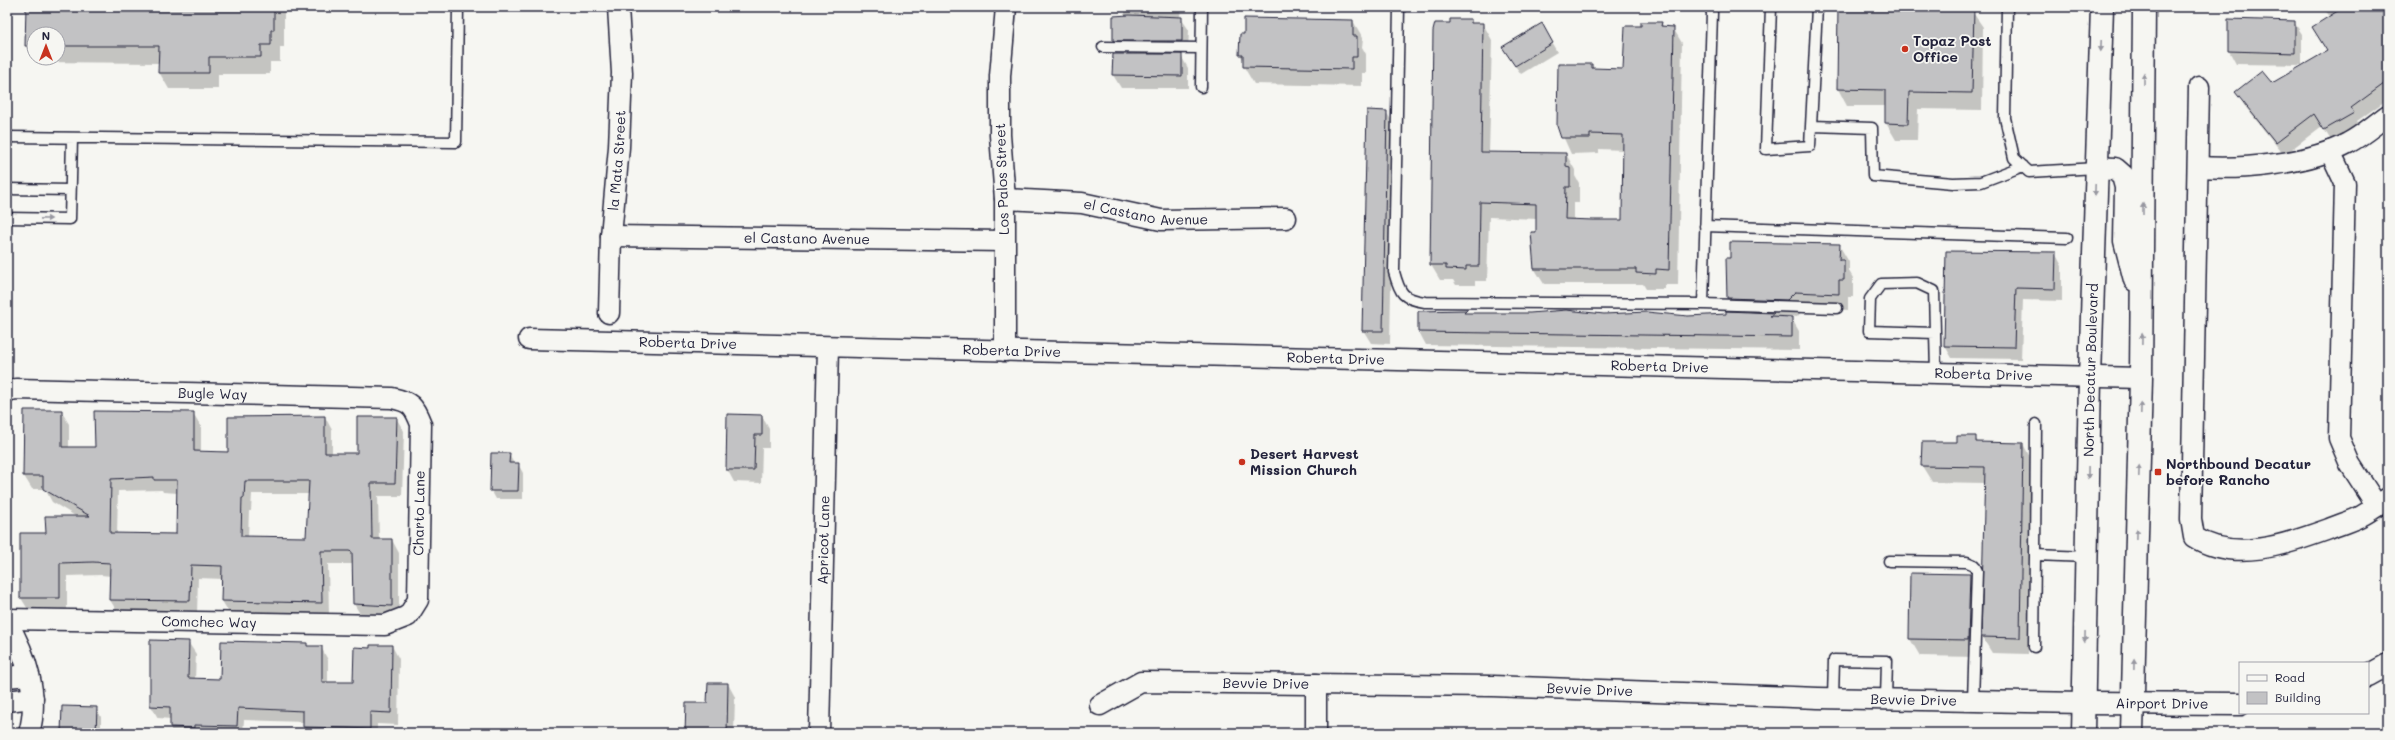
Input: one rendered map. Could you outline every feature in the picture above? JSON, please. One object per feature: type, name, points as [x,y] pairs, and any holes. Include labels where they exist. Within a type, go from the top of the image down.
[{"type":"main road","name":"North Decatur Boulevard","points":[[2083,733],[2090,378],[2102,7]]},
{"type":"main road","points":[[2132,733],[2142,378],[2144,7]]},
{"type":"main road","points":[[2096,168],[2115,169],[2123,176],[2126,187],[2125,240],[2142,310]]},
{"type":"main road","points":[[2369,675],[2388,665]]},
{"type":"main road","name":"Airport Drive","points":[[2084,703],[2239,704]]},
{"type":"street","name":"la Mata Street","points":[[609,313],[611,236],[619,147],[622,81],[618,7]]},
{"type":"street","name":"Los Palos Street","points":[[1005,351],[1005,199],[1000,135],[1000,76],[1006,7]]},
{"type":"street","points":[[2198,87],[2199,167],[2191,519],[2194,537],[2207,545],[2231,550],[2268,548],[2305,538],[2362,516],[2382,502],[2350,464],[2339,438],[2345,183],[2330,151]]},
{"type":"street","points":[[2199,167],[2216,168],[2267,164],[2330,151],[2349,142],[2388,115]]},
{"type":"street","name":"el Castano Avenue","points":[[1005,199],[1082,202],[1161,220],[1286,218]]},
{"type":"street","name":"el Castano Avenue","points":[[611,236],[1004,241]]},
{"type":"street","name":"Roberta Drive","points":[[530,339],[2090,378],[2142,378]]},
{"type":"street","name":"Apricot Lane","points":[[819,733],[828,347]]},
{"type":"street","name":"Bugle Way","points":[[7,391],[24,389],[392,398],[405,401],[415,409]]},
{"type":"street","name":"Charto Lane","points":[[408,616],[418,600],[421,424],[415,409]]},
{"type":"street","name":"Comchec Way","points":[[7,621],[386,625],[408,616]]},
{"type":"street","points":[[7,621],[20,644],[33,698],[29,733]]},
{"type":"street","points":[[7,677],[28,675]]},
{"type":"street","name":"Bevvie Drive","points":[[1100,705],[1141,682],[1493,686],[1886,700],[2084,703]]},
{"type":"street","points":[[1316,684],[1316,733]]},
{"type":"street","points":[[7,701],[33,698]]},
{"type":"lane","points":[[7,137],[72,139],[456,142],[458,7]]},
{"type":"lane","points":[[1201,87],[1202,7]]},
{"type":"lane","points":[[1399,7],[1394,272],[1398,288],[1408,300],[1425,302],[1703,304],[1837,308]]},
{"type":"lane","points":[[1703,304],[1712,14],[1710,7]]},
{"type":"lane","points":[[1771,7],[1766,149],[1810,146],[1813,126],[1816,7]]},
{"type":"lane","points":[[2007,7],[2005,118],[2014,158],[2029,172],[2096,168]]},
{"type":"lane","points":[[1103,47],[1201,48]]},
{"type":"lane","points":[[1813,126],[1872,128],[1873,176],[1953,183],[1981,182],[2022,166]]},
{"type":"lane","points":[[7,218],[70,219],[72,139]]},
{"type":"lane","points":[[7,189],[70,190]]},
{"type":"lane","points":[[1705,226],[2067,238]]},
{"type":"lane","points":[[1935,333],[1869,331],[1870,299],[1881,284],[1917,283],[1934,290],[1936,374]]},
{"type":"lane","points":[[2034,647],[2036,424]]},
{"type":"lane","points":[[2035,555],[2087,557]]},
{"type":"lane","points":[[1889,561],[1967,562],[1974,565],[1977,571],[1973,701]]},
{"type":"lane","points":[[1832,698],[1834,660],[1887,661],[1886,700]]},
{"type":"building","points":[[26,7],[274,7],[274,30],[271,30],[271,45],[261,45],[261,57],[209,57],[209,73],[158,73],[159,46],[66,46],[66,26],[26,26],[25,46]]},
{"type":"building","name":"Topaz Post Office","points":[[1838,7],[1960,7],[1974,9],[1972,93],[1909,92],[1908,124],[1885,123],[1885,90],[1837,89]]},
{"type":"building","points":[[2344,7],[2382,7],[2388,18],[2388,81],[2351,108],[2354,113],[2324,130],[2314,114],[2276,143],[2235,92],[2262,71],[2272,83],[2327,51],[2312,27]]},
{"type":"building","points":[[1129,15],[1182,17],[1182,41],[1113,41],[1113,16]]},
{"type":"building","points":[[1244,18],[1353,20],[1353,36],[1357,36],[1357,57],[1352,57],[1352,69],[1243,67],[1243,55],[1239,55],[1240,34],[1244,34]]},
{"type":"building","points":[[1450,19],[1471,19],[1471,23],[1483,23],[1481,152],[1566,153],[1566,166],[1570,167],[1570,187],[1566,187],[1565,219],[1593,220],[1622,220],[1623,135],[1590,134],[1590,138],[1561,138],[1557,126],[1558,64],[1592,64],[1592,68],[1623,69],[1625,26],[1641,26],[1641,22],[1662,22],[1661,26],[1674,27],[1669,270],[1656,269],[1656,274],[1636,273],[1636,269],[1534,269],[1531,232],[1536,232],[1536,204],[1480,202],[1479,266],[1466,266],[1466,270],[1446,269],[1446,265],[1430,265],[1433,31],[1435,23],[1450,23]]},
{"type":"building","points":[[2228,19],[2295,21],[2295,53],[2228,51]]},
{"type":"building","points":[[1542,23],[1553,43],[1515,66],[1502,47]]},
{"type":"building","points":[[1113,54],[1182,54],[1182,76],[1112,75]]},
{"type":"building","points":[[1367,110],[1387,111],[1383,331],[1362,331]]},
{"type":"building","points":[[1730,242],[1840,244],[1839,260],[1844,260],[1844,280],[1839,280],[1839,294],[1795,292],[1787,300],[1727,298],[1726,258],[1730,258]]},
{"type":"building","points":[[1946,251],[2056,252],[2055,289],[2016,288],[2014,347],[1944,346]]},
{"type":"building","points":[[1467,310],[1464,313],[1530,313],[1566,310],[1604,314],[1647,312],[1688,316],[1726,314],[1726,311],[1774,313],[1770,316],[1792,317],[1792,337],[1418,332],[1418,311]]},
{"type":"building","points":[[24,410],[62,410],[62,447],[95,447],[94,411],[194,412],[194,451],[228,452],[228,417],[325,416],[325,453],[357,453],[357,417],[397,417],[395,483],[371,483],[372,539],[392,539],[392,606],[353,604],[352,552],[349,551],[321,551],[322,603],[221,601],[222,566],[191,565],[190,601],[109,600],[110,563],[93,562],[60,563],[60,598],[20,598],[20,533],[46,533],[45,516],[90,516],[43,489],[43,476],[23,476]],"holes":[[[154,477],[154,480],[177,480],[176,534],[110,533],[111,479]],[[245,481],[309,481],[306,537],[241,536],[242,498],[244,498]]]},
{"type":"building","points":[[727,414],[762,415],[762,435],[755,435],[754,470],[726,470]]},
{"type":"building","points":[[1957,436],[1976,436],[1976,442],[2023,443],[2020,638],[1981,637],[1985,467],[1921,466],[1922,442],[1957,442]]},
{"type":"building","points":[[491,453],[510,453],[509,463],[519,463],[518,491],[490,491]]},
{"type":"building","points":[[1910,573],[1970,574],[1968,640],[1909,639]]},
{"type":"building","points":[[150,640],[189,641],[188,678],[220,679],[221,641],[307,643],[307,646],[322,646],[322,682],[353,682],[354,647],[370,648],[370,645],[392,645],[391,713],[370,712],[370,729],[303,727],[303,711],[238,708],[237,726],[194,725],[194,728],[170,727],[170,707],[150,706]]},
{"type":"building","points":[[708,683],[728,683],[727,733],[685,733],[686,703],[707,703]]},
{"type":"building","points":[[62,706],[97,707],[96,733],[61,733]]},
{"type":"place","name":"Topaz Post Office","points":[[1905,49]]},
{"type":"place","name":"Desert Harvest Mission Church","points":[[1242,462]]},
{"type":"place","name":"Northbound Decatur before Rancho","points":[[2158,472]]}]
